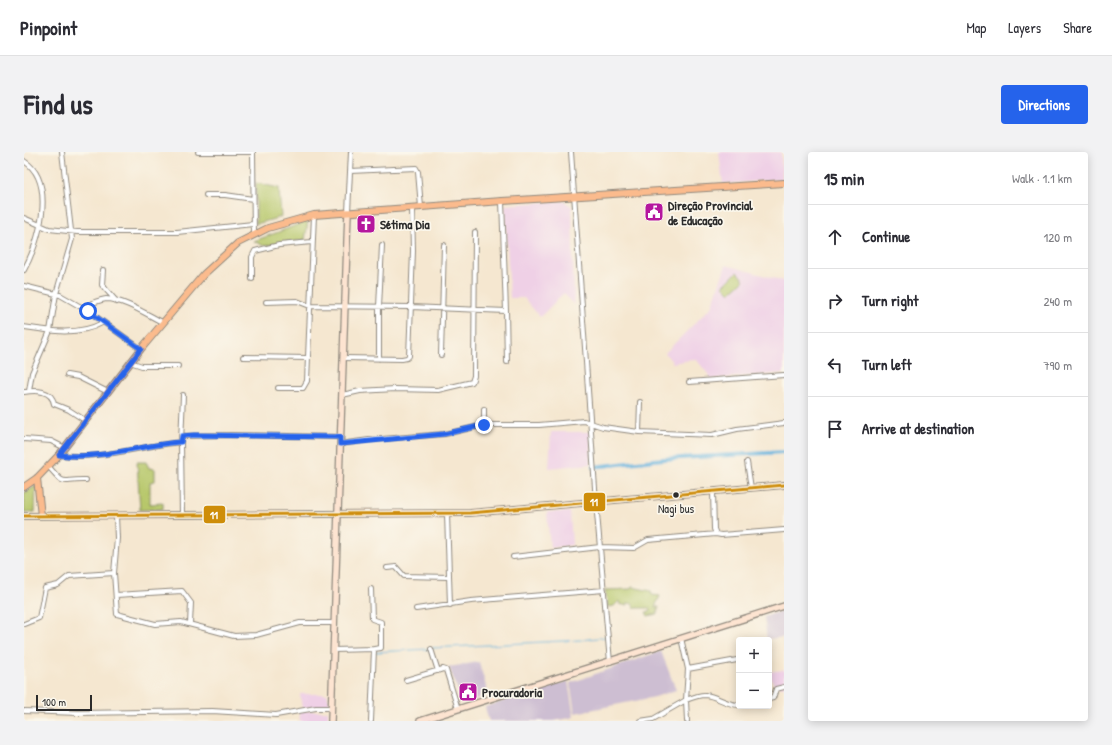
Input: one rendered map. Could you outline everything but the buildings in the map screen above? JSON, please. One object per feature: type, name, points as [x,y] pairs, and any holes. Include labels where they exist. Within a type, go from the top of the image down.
[{"type":"main road","points":[[24,487],[49,467],[162,322],[204,274],[238,243],[286,222],[314,215],[348,212],[784,183]]},
{"type":"main road","points":[[37,478],[41,516]]},
{"type":"main road","points":[[24,516],[447,514],[784,485]]},
{"type":"street","points":[[62,152],[72,239],[56,294],[50,331],[26,391],[48,393],[53,397],[54,404],[68,410],[86,421]]},
{"type":"street","points":[[198,152],[253,152],[254,235]]},
{"type":"street","points":[[331,721],[351,152]]},
{"type":"street","points":[[571,152],[573,197],[596,502],[610,662]]},
{"type":"street","points":[[24,161],[29,164],[40,181],[42,207],[35,248],[24,270]]},
{"type":"street","points":[[350,172],[416,168],[418,172],[421,208]]},
{"type":"street","points":[[206,195],[225,195],[253,199]]},
{"type":"street","points":[[502,201],[507,362]]},
{"type":"street","points":[[344,358],[402,359],[408,358],[409,356],[413,251],[412,208]]},
{"type":"street","points":[[278,388],[305,387],[307,382],[314,215]]},
{"type":"street","points":[[24,218],[49,229],[72,231],[164,232],[253,224]]},
{"type":"street","points":[[342,395],[360,391],[395,389],[438,390],[470,383],[474,376],[473,310],[475,232]]},
{"type":"street","points":[[252,279],[252,257],[255,251],[275,245],[312,242]]},
{"type":"street","points":[[380,359],[379,307],[382,245]]},
{"type":"street","points":[[441,355],[444,245]]},
{"type":"street","points":[[103,270],[102,286],[117,302]]},
{"type":"street","points":[[24,286],[56,294],[82,308],[141,349]]},
{"type":"street","points":[[82,308],[97,301],[106,299],[129,306],[162,322]]},
{"type":"street","points":[[266,302],[297,301],[310,306],[411,307],[442,310],[506,311]]},
{"type":"street","points":[[24,327],[50,331],[88,330],[102,323]]},
{"type":"street","points":[[243,357],[307,358]]},
{"type":"street","points":[[130,362],[142,366],[178,366]]},
{"type":"street","points":[[67,375],[78,377],[108,392]]},
{"type":"street","points":[[689,382],[784,375]]},
{"type":"street","points":[[182,515],[181,442],[183,395]]},
{"type":"street","points":[[639,432],[640,402]]},
{"type":"street","points":[[484,409],[484,425]]},
{"type":"street","points":[[340,444],[444,434],[484,425],[539,425],[584,421],[639,432],[712,435],[738,429],[784,423]]},
{"type":"street","points":[[182,436],[231,435],[340,437]]},
{"type":"street","points":[[24,439],[51,441],[65,448]]},
{"type":"street","points":[[59,455],[82,457],[99,456],[151,445],[181,442]]},
{"type":"street","points":[[747,462],[751,488]]},
{"type":"street","points":[[49,467],[59,479],[64,482],[86,480]]},
{"type":"street","points":[[713,492],[714,529],[716,534]]},
{"type":"street","points":[[447,514],[450,605]]},
{"type":"street","points":[[116,516],[114,573],[118,615],[155,624],[181,622],[230,636],[246,636],[300,624],[335,624]]},
{"type":"street","points":[[513,557],[600,547],[634,548],[648,540],[716,534],[721,536],[784,530]]},
{"type":"street","points":[[387,568],[396,567],[404,576],[449,577]]},
{"type":"street","points":[[24,624],[39,618],[45,588],[58,585],[69,576],[114,573]]},
{"type":"street","points":[[333,650],[374,650],[381,648],[381,622],[372,619],[372,589]]},
{"type":"street","points":[[416,609],[470,601],[604,590]]},
{"type":"street","points":[[116,595],[182,591],[192,603],[190,624]]},
{"type":"street","points":[[420,721],[784,606]]},
{"type":"street","points":[[681,638],[688,669],[686,700],[687,721]]},
{"type":"street","points":[[432,649],[438,671]]},
{"type":"street","points":[[371,721],[374,650]]},
{"type":"street","points":[[688,669],[736,660]]},
{"type":"street","points":[[406,680],[443,669],[448,673],[458,709]]},
{"type":"street","points":[[772,698],[777,688],[784,687]]},
{"type":"street","points":[[640,721],[653,719],[686,700],[705,695],[731,705],[736,705]]},
{"type":"street","points":[[24,711],[78,713],[212,711],[276,715],[316,708],[332,708]]},
{"type":"shaded area","points":[[719,152],[781,152],[782,179],[723,184]]},
{"type":"shaded area","points":[[564,201],[572,207],[574,305],[564,293],[540,317],[524,298],[510,298],[505,205]]},
{"type":"shaded area","points":[[726,265],[784,281],[784,373],[712,379],[696,359],[673,363],[665,353],[711,307]]},
{"type":"shaded area","points":[[551,432],[591,432],[590,464],[549,468]]},
{"type":"shaded area","points":[[547,512],[570,512],[572,545],[550,548]]},
{"type":"shaded area","points":[[784,610],[784,637],[772,638],[772,637],[767,637],[764,617]]},
{"type":"shaded area","points":[[661,651],[676,690],[655,697],[575,713],[570,683]]},
{"type":"shaded area","points":[[479,662],[488,694],[463,704],[449,667]]},
{"type":"shaded area","points":[[784,670],[784,687],[774,685],[772,680],[772,672]]},
{"type":"shaded area","points":[[568,681],[574,717],[554,721],[489,721],[485,707]]},
{"type":"shaded area","points":[[300,694],[327,694],[331,705],[302,709]]},
{"type":"shaded area","points":[[299,711],[328,711],[328,721],[300,721]]},
{"type":"green space","points":[[256,183],[279,188],[281,217],[256,224]]},
{"type":"green space","points":[[308,221],[305,240],[264,246],[254,241]]},
{"type":"green space","points":[[737,272],[744,280],[730,293],[723,286]]},
{"type":"green space","points":[[137,462],[146,462],[149,468],[155,469],[155,481],[150,482],[150,504],[163,503],[163,509],[140,510]]},
{"type":"green space","points":[[36,486],[35,512],[24,512],[24,493]]},
{"type":"green space","points":[[632,587],[651,591],[652,595],[660,596],[655,607],[659,607],[657,614],[648,616],[646,612],[650,612],[649,608],[635,608],[633,604],[628,603],[627,606],[620,604],[619,601],[614,606],[608,607],[605,590],[631,589]]},
{"type":"waterway","points":[[593,467],[663,459],[784,452]]},
{"type":"waterway","points":[[432,648],[580,640],[606,637]]},
{"type":"waterway","points":[[376,652],[429,649]]},
{"type":"transit line","name":"11","points":[[24,516],[470,513],[784,485]]},
{"type":"place","name":"Direção Províncial de Educação","points":[[654,212]]},
{"type":"place","name":"Sétima Dia","points":[[366,224]]},
{"type":"place","name":"Nagi bus","points":[[676,495]]},
{"type":"place","name":"Procuradoria","points":[[468,692]]},
{"type":"route","points":[[88,311],[102,323],[141,349],[59,455],[82,457],[116,454],[151,445],[181,442],[182,436],[194,435],[340,437],[340,444],[369,440],[432,436],[484,425]]}]
